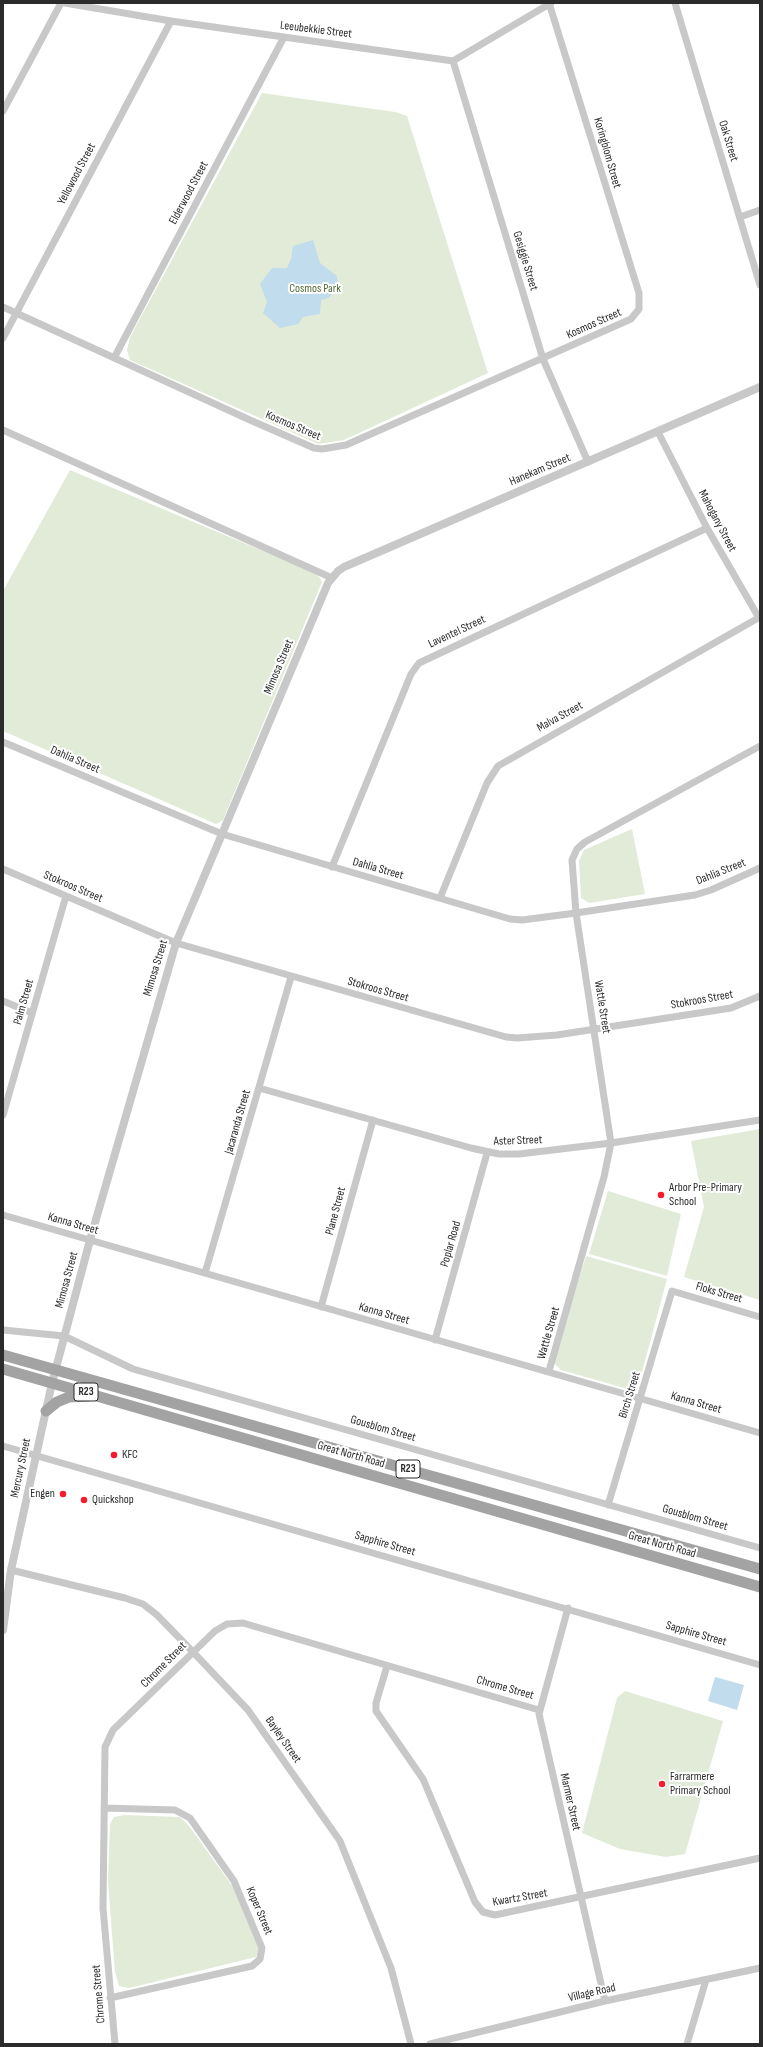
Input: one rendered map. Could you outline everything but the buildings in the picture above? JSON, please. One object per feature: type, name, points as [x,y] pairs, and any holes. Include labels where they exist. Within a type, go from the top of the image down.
[{"type":"main road","name":"Great North Road","points":[[3,1355],[760,1569]]},
{"type":"main road","name":"Great North Road","points":[[3,1369],[760,1587]]},
{"type":"main road","points":[[46,1411],[58,1402],[69,1397],[96,1395]]},
{"type":"main road","points":[[414,1487],[418,1472]]},
{"type":"street","points":[[3,111],[61,3]]},
{"type":"street","name":"Leeubekkie Street","points":[[65,3],[170,21],[453,61]]},
{"type":"street","points":[[453,61],[550,3]]},
{"type":"street","name":"Koringblom Street","points":[[550,3],[639,293],[639,309]]},
{"type":"street","name":"Oak Street","points":[[675,3],[760,285]]},
{"type":"street","name":"Yellowood Street","points":[[3,338],[170,21]]},
{"type":"street","name":"Elderwood Street","points":[[114,358],[284,37]]},
{"type":"street","name":"Gesiggie Street","points":[[453,61],[543,359],[588,462]]},
{"type":"street","points":[[740,217],[760,210]]},
{"type":"street","name":"Kosmos Street","points":[[3,307],[309,446],[322,449],[346,445],[543,359],[631,319],[639,309]]},
{"type":"street","name":"Hanekam Street","points":[[332,578],[344,567],[760,387]]},
{"type":"street","points":[[3,430],[332,578]]},
{"type":"street","name":"Mahogany Street","points":[[658,432],[707,528],[759,618]]},
{"type":"street","name":"Laventel Street","points":[[332,867],[411,674],[419,663],[707,528]]},
{"type":"street","name":"Mimosa Street","points":[[52,1383],[90,1240],[176,943],[325,588],[332,578]]},
{"type":"street","name":"Malva Street","points":[[440,898],[487,783],[498,766],[759,618]]},
{"type":"street","name":"Dahlia Street","points":[[3,742],[222,834],[510,919],[522,920],[576,913],[699,894],[760,868]]},
{"type":"street","name":"Wattle Street","points":[[549,1372],[604,1177],[611,1143],[576,913],[571,865],[574,853],[581,845],[760,746]]},
{"type":"street","name":"Stokroos Street","points":[[3,869],[176,943],[506,1037],[526,1038],[730,1008],[760,996]]},
{"type":"street","name":"Palm Street","points":[[3,1115],[66,896]]},
{"type":"street","name":"Jacaranda Street","points":[[205,1273],[291,977]]},
{"type":"street","points":[[3,1001],[32,1013]]},
{"type":"street","name":"Aster Street","points":[[259,1088],[487,1153],[519,1154],[611,1143],[760,1120]]},
{"type":"street","name":"Plane Street","points":[[321,1307],[373,1120]]},
{"type":"street","name":"Poplar Road","points":[[435,1340],[487,1153]]},
{"type":"street","name":"Kanna Street","points":[[3,1215],[760,1433]]},
{"type":"street","name":"Floks Street","points":[[672,1291],[760,1317]]},
{"type":"street","name":"Birch Street","points":[[608,1505],[641,1399],[672,1291]]},
{"type":"street","name":"Gousblom Street","points":[[3,1330],[64,1336],[133,1369],[760,1548]]},
{"type":"street","name":"Mercury Street","points":[[3,1630],[11,1570],[52,1383]]},
{"type":"street","name":"Sapphire Street","points":[[3,1446],[568,1608],[760,1665]]},
{"type":"street","name":"Bayley Street","points":[[11,1570],[137,1602],[157,1615],[248,1710],[340,1841],[391,1968],[411,2044]]},
{"type":"street","name":"Marmer Street","points":[[568,1608],[539,1710],[605,2001]]},
{"type":"street","name":"Chrome Street","points":[[115,2044],[110,1998],[104,1908],[105,1752],[110,1736],[220,1627],[236,1622],[539,1710]]},
{"type":"street","name":"Kwartz Street","points":[[387,1666],[376,1702],[376,1711],[423,1779],[477,1906],[483,1912],[495,1915],[760,1858]]},
{"type":"street","name":"Koper Street","points":[[104,1808],[165,1808],[183,1812],[190,1818],[234,1881],[262,1948],[260,1959],[252,1966],[110,1998]]},
{"type":"street","name":"Village Road","points":[[430,2044],[605,2001],[760,1968]]},
{"type":"street","points":[[688,2044],[706,1980]]},
{"type":"green space","name":"Cosmos Park","points":[[262,93],[395,112],[407,116],[488,373],[344,440],[318,444],[130,360],[127,350],[130,337]]},
{"type":"green space","points":[[70,470],[313,572],[322,582],[223,820],[216,824],[3,731],[3,591]]},
{"type":"green space","points":[[632,829],[645,894],[589,903],[581,898],[579,861],[584,850]]},
{"type":"green space","points":[[760,1129],[760,1300],[684,1277],[704,1207],[691,1141]]},
{"type":"green space","points":[[608,1191],[681,1214],[667,1276],[589,1254]]},
{"type":"green space","points":[[586,1256],[667,1279],[642,1372],[637,1382],[628,1389],[561,1370],[555,1364],[554,1356]]},
{"type":"green space","points":[[625,1691],[723,1721],[685,1854],[666,1857],[620,1849],[582,1833],[617,1698]]},
{"type":"green space","points":[[124,1815],[180,1817],[189,1826],[236,1891],[260,1949],[256,1957],[129,1988],[119,1986],[115,1972],[108,1882],[110,1824],[114,1817]]},
{"type":"water","points":[[313,240],[320,263],[337,276],[338,289],[328,298],[321,300],[320,314],[303,317],[298,324],[280,328],[263,313],[267,302],[260,284],[272,268],[287,268],[291,259],[293,246]]},
{"type":"water","points":[[715,1677],[744,1685],[737,1710],[708,1701]]},
{"type":"place","name":"Arbor Pre-Primary School","points":[[661,1195]]},
{"type":"place","name":"KFC","points":[[114,1455]]},
{"type":"place","name":"Engen","points":[[63,1494]]},
{"type":"place","name":"Quickshop","points":[[84,1500]]},
{"type":"place","name":"Farrarmere Primary School","points":[[662,1784]]}]
